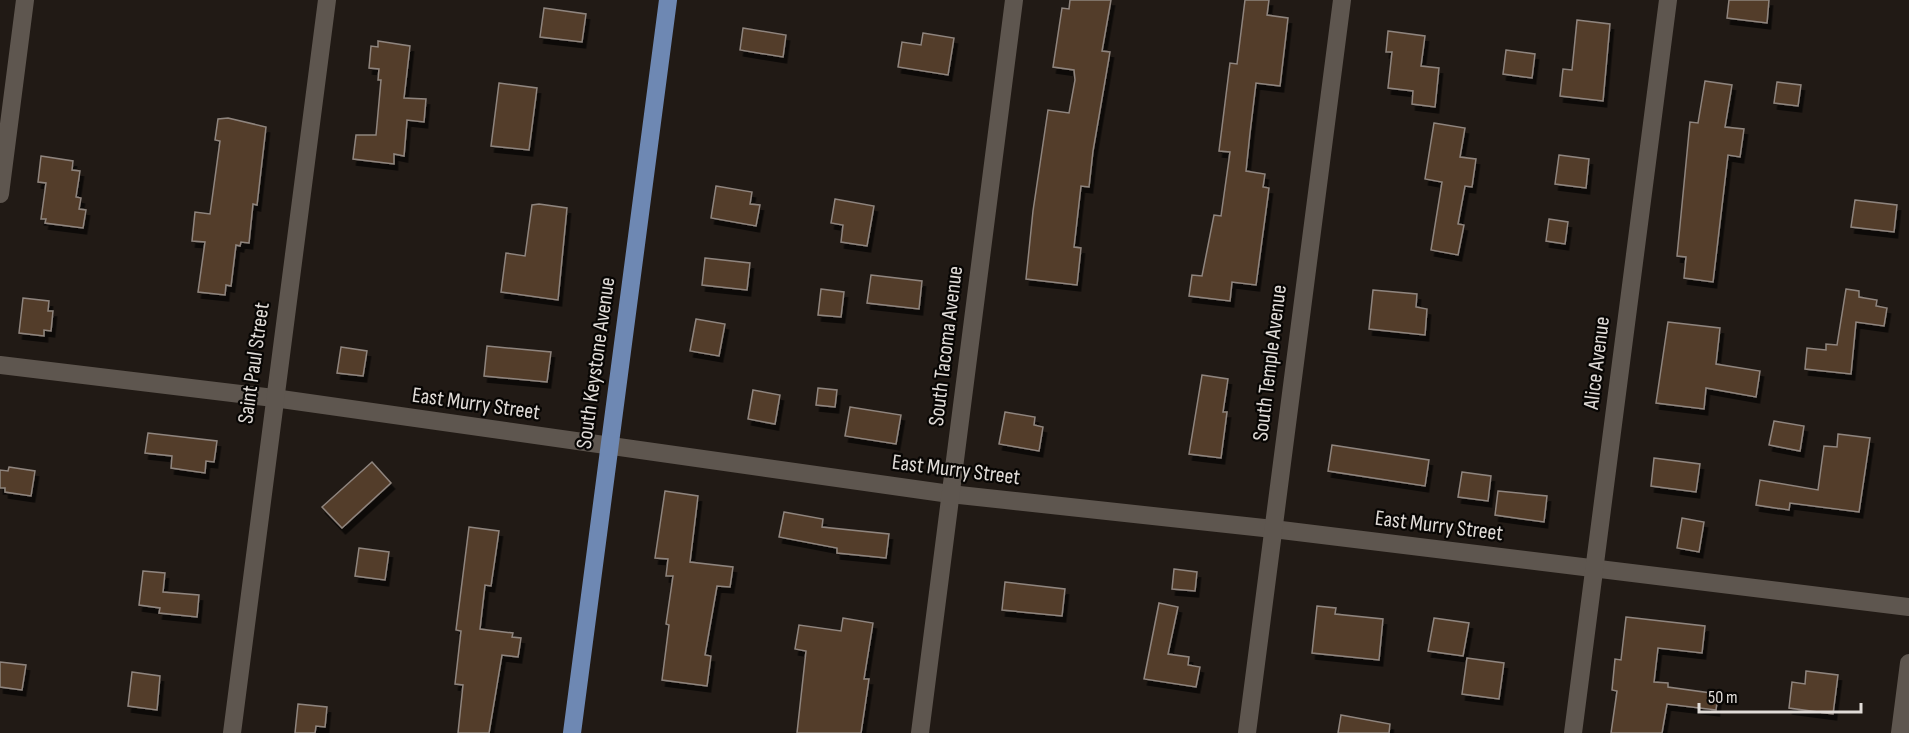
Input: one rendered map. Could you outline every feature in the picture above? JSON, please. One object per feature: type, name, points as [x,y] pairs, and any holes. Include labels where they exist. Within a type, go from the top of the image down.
[{"type":"main road","name":"South Keystone Avenue","points":[[572,733],[668,0]]},
{"type":"street","points":[[0,194],[26,0]]},
{"type":"street","name":"Saint Paul Street","points":[[232,733],[327,0]]},
{"type":"street","name":"South Tacoma Avenue","points":[[920,733],[1014,0]]},
{"type":"street","name":"South Temple Avenue","points":[[1247,733],[1342,0]]},
{"type":"street","name":"Alice Avenue","points":[[1573,733],[1668,0]]},
{"type":"street","name":"East Murry Street","points":[[0,365],[274,398],[950,494],[1273,529],[1909,607]]},
{"type":"street","points":[[1900,733],[1909,663]]},
{"type":"building","points":[[1070,0],[1111,0],[1102,51],[1110,52],[1089,187],[1081,186],[1074,247],[1081,248],[1077,285],[1026,279],[1033,211],[1048,110],[1069,113],[1075,80],[1074,70],[1053,67],[1062,8],[1069,9]]},
{"type":"building","points":[[1245,0],[1269,0],[1267,15],[1288,18],[1280,86],[1256,83],[1250,133],[1246,171],[1265,174],[1263,187],[1269,188],[1256,285],[1232,282],[1230,301],[1189,296],[1192,275],[1202,276],[1214,215],[1221,216],[1230,152],[1219,151],[1230,63],[1237,64]]},
{"type":"building","points":[[1729,0],[1769,0],[1767,23],[1727,18]]},
{"type":"building","points":[[544,8],[586,14],[582,42],[540,37]]},
{"type":"building","points":[[1577,20],[1610,24],[1603,101],[1560,96],[1563,69],[1572,70]]},
{"type":"building","points":[[743,28],[786,35],[783,57],[740,50]]},
{"type":"building","points":[[1388,31],[1425,36],[1421,66],[1439,68],[1435,107],[1412,104],[1413,91],[1388,88],[1392,52],[1386,52]]},
{"type":"building","points":[[923,33],[954,38],[948,75],[898,67],[902,42],[921,45]]},
{"type":"building","points":[[378,41],[410,46],[404,98],[426,99],[424,122],[407,120],[404,156],[394,154],[394,164],[353,159],[356,135],[376,135],[381,80],[378,80],[379,69],[369,68],[371,46],[378,47]]},
{"type":"building","points":[[1506,50],[1535,54],[1532,78],[1503,74]]},
{"type":"building","points":[[1705,81],[1732,85],[1725,127],[1744,129],[1740,157],[1728,155],[1713,282],[1684,278],[1686,257],[1677,256],[1690,122],[1698,123]]},
{"type":"building","points":[[1777,82],[1801,85],[1798,106],[1774,103]]},
{"type":"building","points":[[499,83],[537,88],[529,150],[491,146]]},
{"type":"building","points":[[228,118],[266,127],[257,205],[253,204],[249,243],[241,242],[240,246],[236,245],[231,286],[226,285],[225,295],[198,292],[205,242],[192,241],[195,212],[210,214],[220,141],[215,140],[218,119]]},
{"type":"building","points":[[1434,123],[1465,128],[1460,157],[1476,159],[1472,187],[1465,186],[1458,224],[1464,225],[1458,255],[1431,250],[1442,182],[1425,179]]},
{"type":"building","points":[[1559,155],[1589,159],[1586,188],[1555,184]]},
{"type":"building","points":[[41,156],[73,161],[72,170],[80,171],[76,197],[81,198],[79,209],[86,210],[83,228],[45,223],[46,219],[41,219],[46,183],[38,182]]},
{"type":"building","points":[[716,186],[752,192],[750,204],[760,205],[756,226],[711,218]]},
{"type":"building","points":[[835,199],[874,206],[867,246],[841,242],[843,225],[831,223]]},
{"type":"building","points":[[1855,200],[1897,205],[1894,232],[1851,227]]},
{"type":"building","points":[[532,205],[567,208],[558,300],[501,292],[506,253],[525,256]]},
{"type":"building","points":[[1549,219],[1568,222],[1565,244],[1546,241]]},
{"type":"building","points":[[705,258],[750,263],[747,290],[702,285]]},
{"type":"building","points":[[871,275],[922,281],[919,309],[867,303]]},
{"type":"building","points":[[821,289],[844,292],[841,317],[818,315]]},
{"type":"building","points":[[1846,289],[1859,291],[1859,297],[1877,300],[1876,306],[1887,308],[1884,326],[1856,322],[1851,374],[1805,369],[1807,348],[1826,350],[1826,344],[1837,345]]},
{"type":"building","points":[[1373,290],[1417,294],[1416,307],[1427,309],[1425,335],[1369,329]]},
{"type":"building","points":[[23,298],[49,301],[48,311],[53,311],[51,331],[44,330],[44,336],[19,333]]},
{"type":"building","points":[[696,319],[725,324],[719,356],[690,351]]},
{"type":"building","points":[[1668,322],[1720,328],[1716,364],[1760,371],[1756,397],[1706,388],[1704,409],[1656,403]]},
{"type":"building","points":[[487,346],[551,352],[547,382],[484,376]]},
{"type":"building","points":[[341,347],[367,351],[363,376],[337,373]]},
{"type":"building","points":[[1202,375],[1228,379],[1223,412],[1227,412],[1221,458],[1189,454]]},
{"type":"building","points":[[818,388],[837,390],[835,407],[816,405]]},
{"type":"building","points":[[753,390],[780,395],[775,424],[748,419]]},
{"type":"building","points":[[850,407],[901,415],[896,444],[845,436]]},
{"type":"building","points":[[1005,412],[1035,417],[1034,425],[1043,427],[1039,451],[999,444]]},
{"type":"building","points":[[1774,421],[1804,426],[1800,451],[1769,445]]},
{"type":"building","points":[[148,433],[217,441],[214,462],[206,461],[205,473],[171,468],[172,456],[145,453]]},
{"type":"building","points":[[1838,434],[1870,438],[1859,512],[1790,503],[1789,510],[1756,505],[1760,480],[1818,490],[1824,446],[1837,447]]},
{"type":"building","points":[[1332,445],[1429,460],[1425,486],[1328,471]]},
{"type":"building","points":[[1654,458],[1700,464],[1696,492],[1651,486]]},
{"type":"building","points":[[372,462],[391,483],[342,528],[322,507]]},
{"type":"building","points":[[9,467],[35,471],[31,496],[5,492],[5,488],[0,488],[0,470],[8,471]]},
{"type":"building","points":[[1462,472],[1491,476],[1488,501],[1458,497]]},
{"type":"building","points":[[665,491],[698,496],[690,562],[733,567],[730,587],[717,586],[705,655],[711,656],[707,686],[662,680],[669,625],[666,624],[673,576],[666,576],[668,559],[655,558]]},
{"type":"building","points":[[1498,491],[1547,496],[1544,522],[1495,515]]},
{"type":"building","points":[[784,512],[823,519],[822,527],[889,534],[886,558],[837,553],[837,548],[779,537]]},
{"type":"building","points":[[1682,518],[1704,522],[1699,552],[1677,548]]},
{"type":"building","points":[[469,527],[499,531],[491,586],[485,585],[480,629],[513,633],[512,637],[521,638],[518,657],[502,655],[489,733],[458,733],[463,685],[455,684],[461,631],[456,630]]},
{"type":"building","points":[[359,548],[389,552],[385,580],[355,576]]},
{"type":"building","points":[[1174,569],[1197,572],[1195,591],[1172,589]]},
{"type":"building","points":[[143,571],[165,573],[163,592],[199,595],[197,617],[159,613],[160,608],[139,605]]},
{"type":"building","points":[[1005,582],[1065,589],[1062,616],[1002,610]]},
{"type":"building","points":[[1159,603],[1178,607],[1168,654],[1189,657],[1188,665],[1200,667],[1196,687],[1144,679]]},
{"type":"building","points":[[1317,606],[1336,608],[1335,614],[1383,619],[1379,660],[1312,653]]},
{"type":"building","points":[[1626,617],[1705,626],[1702,653],[1658,648],[1654,682],[1668,683],[1668,687],[1718,694],[1716,710],[1667,704],[1662,733],[1611,733],[1617,691],[1612,690],[1615,659],[1621,660]]},
{"type":"building","points":[[843,618],[873,623],[864,679],[869,679],[861,733],[797,733],[806,651],[795,649],[799,625],[841,631]]},
{"type":"building","points":[[1434,618],[1469,623],[1463,656],[1428,651]]},
{"type":"building","points":[[1467,658],[1504,663],[1499,699],[1462,694]]},
{"type":"building","points":[[0,662],[26,665],[22,690],[0,687]]},
{"type":"building","points":[[1806,671],[1838,675],[1833,714],[1789,708],[1792,682],[1805,684]]},
{"type":"building","points":[[132,672],[160,676],[157,710],[128,706]]},
{"type":"building","points":[[298,704],[327,707],[325,727],[316,726],[315,733],[295,733]]},
{"type":"building","points":[[1341,715],[1390,724],[1389,733],[1338,733]]}]
